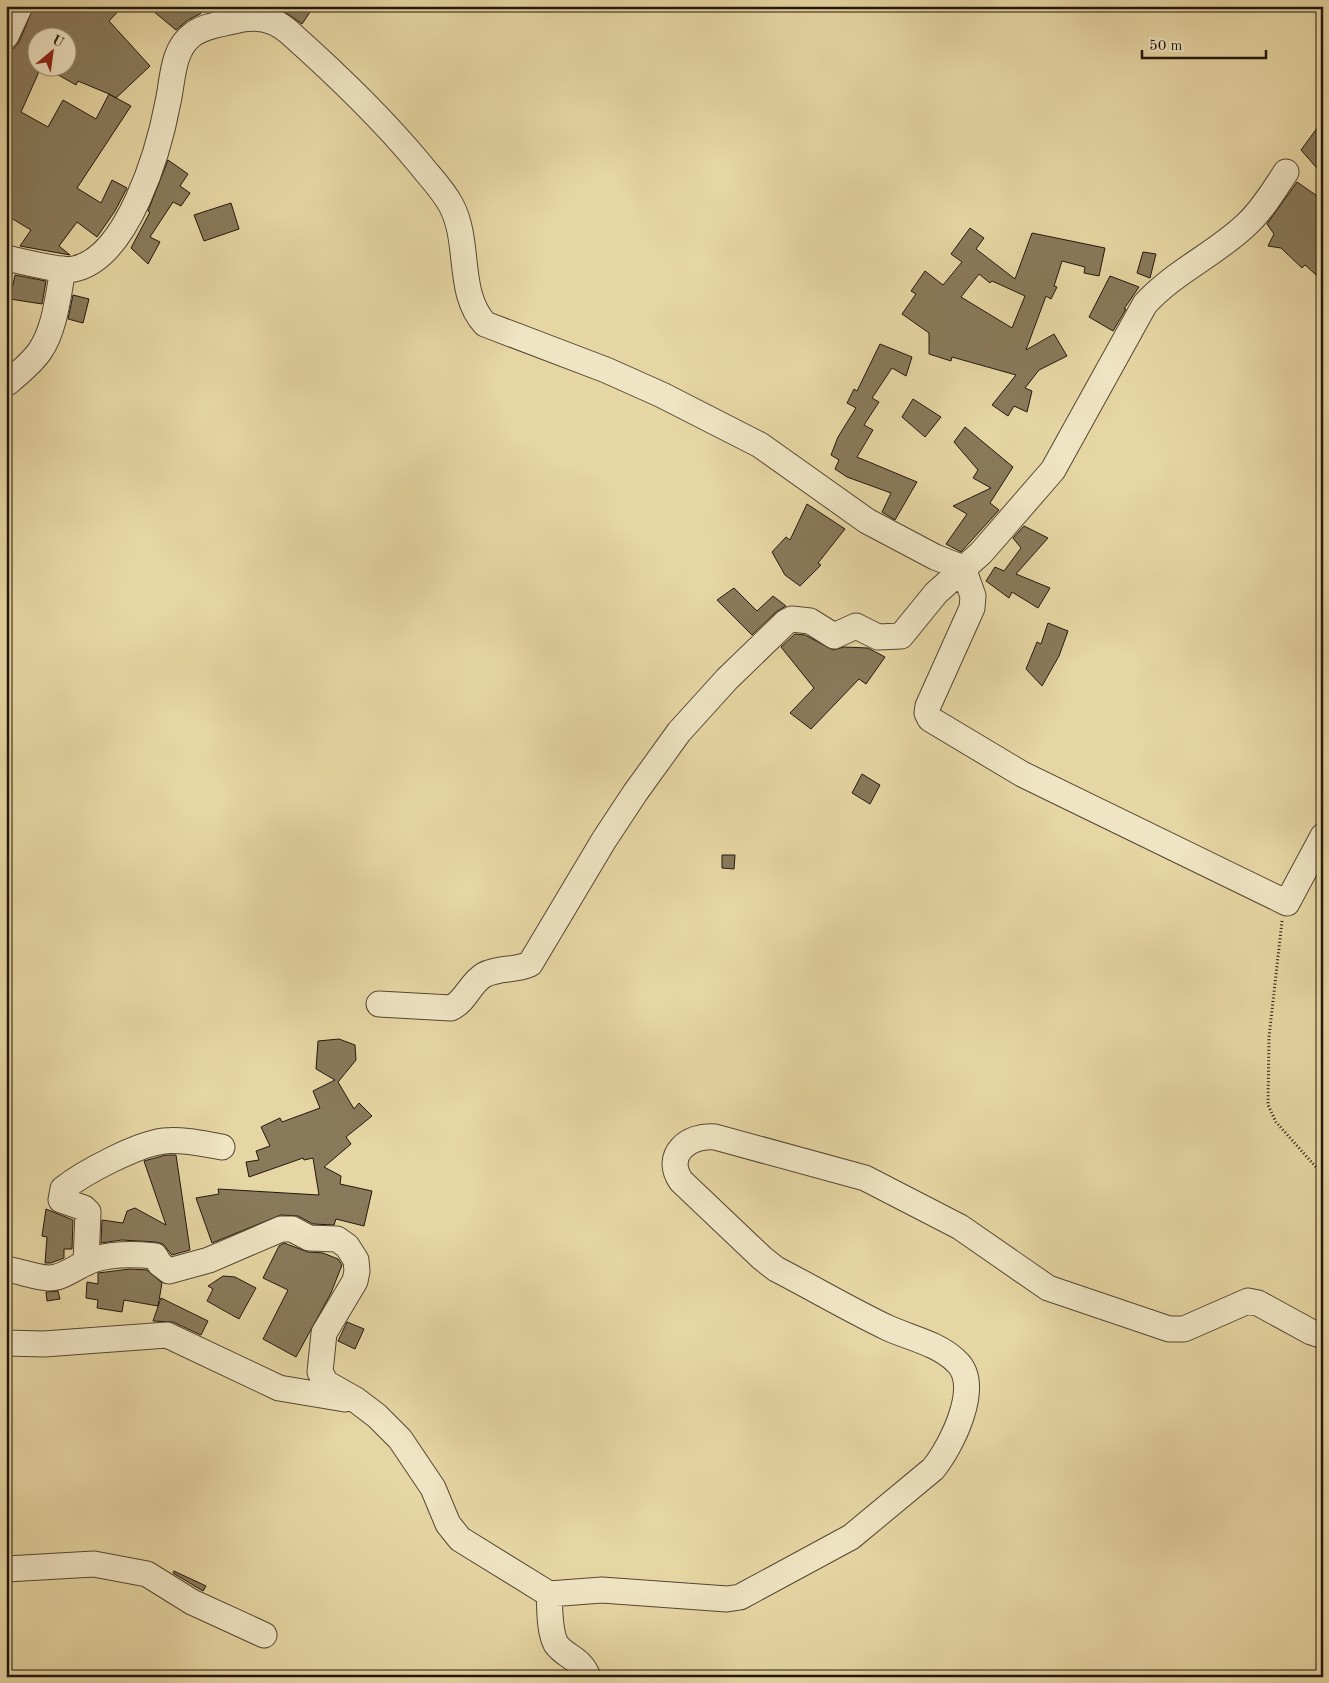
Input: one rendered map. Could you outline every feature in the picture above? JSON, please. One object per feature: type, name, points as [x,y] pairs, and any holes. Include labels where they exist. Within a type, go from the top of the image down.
[{"type":"street","points":[[6,36],[20,6]]},
{"type":"street","points":[[6,258],[72,270],[94,260],[107,249],[136,202],[159,138],[174,67],[183,44],[191,35],[203,28],[257,11],[287,31],[338,77],[391,129],[437,186],[450,204],[460,225],[469,294],[475,314],[485,324],[606,370],[662,395],[760,445],[867,522],[935,558],[963,568]]},
{"type":"street","points":[[379,1004],[451,1008],[458,1005],[484,975],[498,970],[519,969],[530,964],[604,840],[679,732],[727,679],[786,622],[792,618],[805,620],[834,636],[856,626],[878,637],[901,636],[936,593],[981,553],[1056,466],[1145,304],[1162,287],[1247,225],[1266,202],[1286,172]]},
{"type":"street","points":[[6,384],[32,361],[45,342],[58,296],[63,269]]},
{"type":"street","points":[[963,568],[973,596],[972,608],[928,706],[927,713],[930,719],[1022,774],[1286,903],[1323,836]]},
{"type":"street","points":[[6,1269],[48,1278],[62,1275],[86,1263],[118,1255],[155,1256],[160,1264],[169,1271],[209,1260],[281,1228],[292,1229],[309,1238],[337,1239],[351,1252],[357,1271],[355,1281],[324,1333],[320,1372],[326,1383],[356,1400],[377,1416],[400,1439],[433,1488],[448,1524],[460,1539],[549,1594],[602,1590],[727,1599],[740,1596],[851,1537],[933,1469],[940,1460],[962,1412],[967,1387],[965,1375],[956,1361],[917,1337],[888,1328],[776,1269],[681,1181],[677,1175],[676,1160],[684,1145],[697,1137],[716,1137],[865,1178],[960,1227],[1048,1288],[1169,1329],[1184,1329],[1248,1301],[1258,1303],[1310,1332],[1323,1336]]},
{"type":"street","points":[[86,1263],[88,1212],[84,1208],[61,1200],[63,1188],[130,1151],[147,1144],[172,1141],[222,1147]]},
{"type":"street","points":[[6,1344],[44,1344],[167,1335],[278,1388],[356,1400]]},
{"type":"street","points":[[6,1569],[94,1564],[147,1574],[192,1602],[264,1635]]},
{"type":"street","points":[[549,1594],[552,1634],[557,1645],[577,1659],[584,1667],[588,1677]]},
{"type":"path","points":[[1286,903],[1282,915],[1269,1036],[1268,1105],[1276,1122],[1323,1175]]},
{"type":"building","points":[[34,6],[123,6],[109,21],[150,66],[116,98],[131,106],[77,188],[101,203],[112,180],[127,188],[115,211],[97,237],[77,222],[59,246],[70,255],[20,246],[31,230],[6,215],[6,50],[14,48],[19,42]]},
{"type":"building","points":[[147,6],[207,6],[200,14],[188,20],[176,30]]},
{"type":"building","points":[[271,6],[314,6],[302,24],[285,12]]},
{"type":"building","points":[[1323,120],[1323,175],[1301,150]]},
{"type":"building","points":[[168,160],[188,174],[180,186],[190,193],[181,206],[173,202],[150,237],[160,242],[148,264],[131,248],[150,212],[148,211]]},
{"type":"building","points":[[1297,182],[1323,200],[1323,281],[1305,265],[1302,268],[1281,248],[1268,246],[1274,234],[1267,224]]},
{"type":"building","points":[[231,203],[239,229],[204,241],[194,215]]},
{"type":"building","points":[[970,228],[984,238],[976,249],[1015,279],[1032,233],[1105,248],[1099,276],[1084,273],[1085,267],[1062,261],[1054,286],[1057,287],[1051,299],[1046,296],[1026,350],[1054,334],[1067,356],[1039,370],[1025,388],[1032,391],[1027,412],[1014,406],[1008,416],[992,405],[1016,375],[952,357],[951,361],[929,354],[929,333],[902,314],[916,294],[911,291],[925,271],[943,285],[962,262],[951,254]],"holes":[[[979,274],[990,283],[992,281],[1025,296],[1012,328],[961,297]]]},
{"type":"building","points":[[1143,252],[1156,254],[1150,278],[1137,273]]},
{"type":"building","points":[[15,275],[46,281],[42,304],[10,299]]},
{"type":"building","points":[[1110,276],[1139,287],[1124,309],[1126,309],[1113,331],[1089,317]]},
{"type":"building","points":[[73,295],[89,299],[83,323],[68,319]]},
{"type":"building","points":[[880,344],[912,357],[906,376],[892,368],[872,398],[879,402],[864,425],[873,430],[857,457],[917,482],[895,520],[882,512],[891,493],[847,477],[835,469],[839,460],[831,455],[838,437],[856,408],[847,403],[854,389],[857,391]]},
{"type":"building","points":[[913,399],[941,417],[925,437],[902,417]]},
{"type":"building","points":[[965,427],[1013,467],[990,503],[999,510],[961,552],[946,544],[967,514],[953,506],[991,488],[973,478],[978,470],[954,442]]},
{"type":"building","points":[[807,504],[845,529],[818,563],[821,565],[800,586],[785,575],[772,552],[786,537],[790,540]]},
{"type":"building","points":[[1024,526],[1048,538],[1016,574],[1050,588],[1038,608],[1012,592],[1009,598],[986,581],[995,567],[1004,571],[1021,548],[1013,538]]},
{"type":"building","points":[[734,588],[757,611],[773,596],[786,606],[776,612],[752,635],[717,600]]},
{"type":"building","points":[[1048,623],[1068,631],[1059,656],[1042,686],[1026,669],[1037,642],[1041,644]]},
{"type":"building","points":[[795,634],[805,635],[833,650],[844,647],[868,648],[885,657],[866,684],[859,679],[811,729],[790,713],[814,688],[781,647]]},
{"type":"building","points":[[862,774],[880,785],[870,804],[852,793]]},
{"type":"building","points":[[722,855],[735,855],[734,869],[722,868]]},
{"type":"building","points":[[339,1039],[355,1045],[356,1060],[338,1082],[354,1109],[359,1103],[372,1116],[346,1137],[351,1144],[324,1167],[341,1176],[340,1184],[372,1191],[364,1226],[336,1219],[334,1225],[313,1224],[298,1216],[281,1215],[212,1243],[196,1198],[219,1194],[218,1189],[319,1195],[313,1158],[304,1160],[303,1158],[249,1177],[246,1162],[259,1160],[256,1151],[270,1146],[261,1127],[280,1118],[282,1122],[320,1108],[313,1091],[335,1080],[316,1069],[318,1041]]},
{"type":"building","points":[[166,1155],[176,1155],[190,1250],[172,1255],[163,1244],[156,1242],[122,1240],[101,1243],[102,1220],[123,1223],[127,1211],[135,1208],[166,1225],[144,1161]]},
{"type":"building","points":[[46,1209],[73,1220],[72,1249],[64,1249],[64,1258],[51,1263],[45,1263],[47,1237],[42,1236]]},
{"type":"building","points":[[284,1243],[308,1252],[323,1253],[338,1259],[342,1265],[331,1293],[296,1357],[263,1339],[288,1290],[263,1278],[279,1246]]},
{"type":"building","points":[[130,1269],[147,1270],[162,1283],[158,1306],[124,1300],[122,1312],[97,1308],[98,1300],[86,1298],[87,1282],[98,1284],[98,1273]]},
{"type":"building","points":[[223,1276],[235,1277],[256,1288],[239,1319],[207,1301],[213,1289],[208,1286]]},
{"type":"building","points":[[58,1291],[60,1299],[47,1301],[46,1292]]},
{"type":"building","points":[[161,1298],[208,1321],[201,1335],[173,1322],[153,1321]]},
{"type":"building","points":[[347,1322],[364,1329],[355,1349],[338,1341]]},
{"type":"building","points":[[174,1571],[206,1586],[203,1591],[173,1573]]}]
